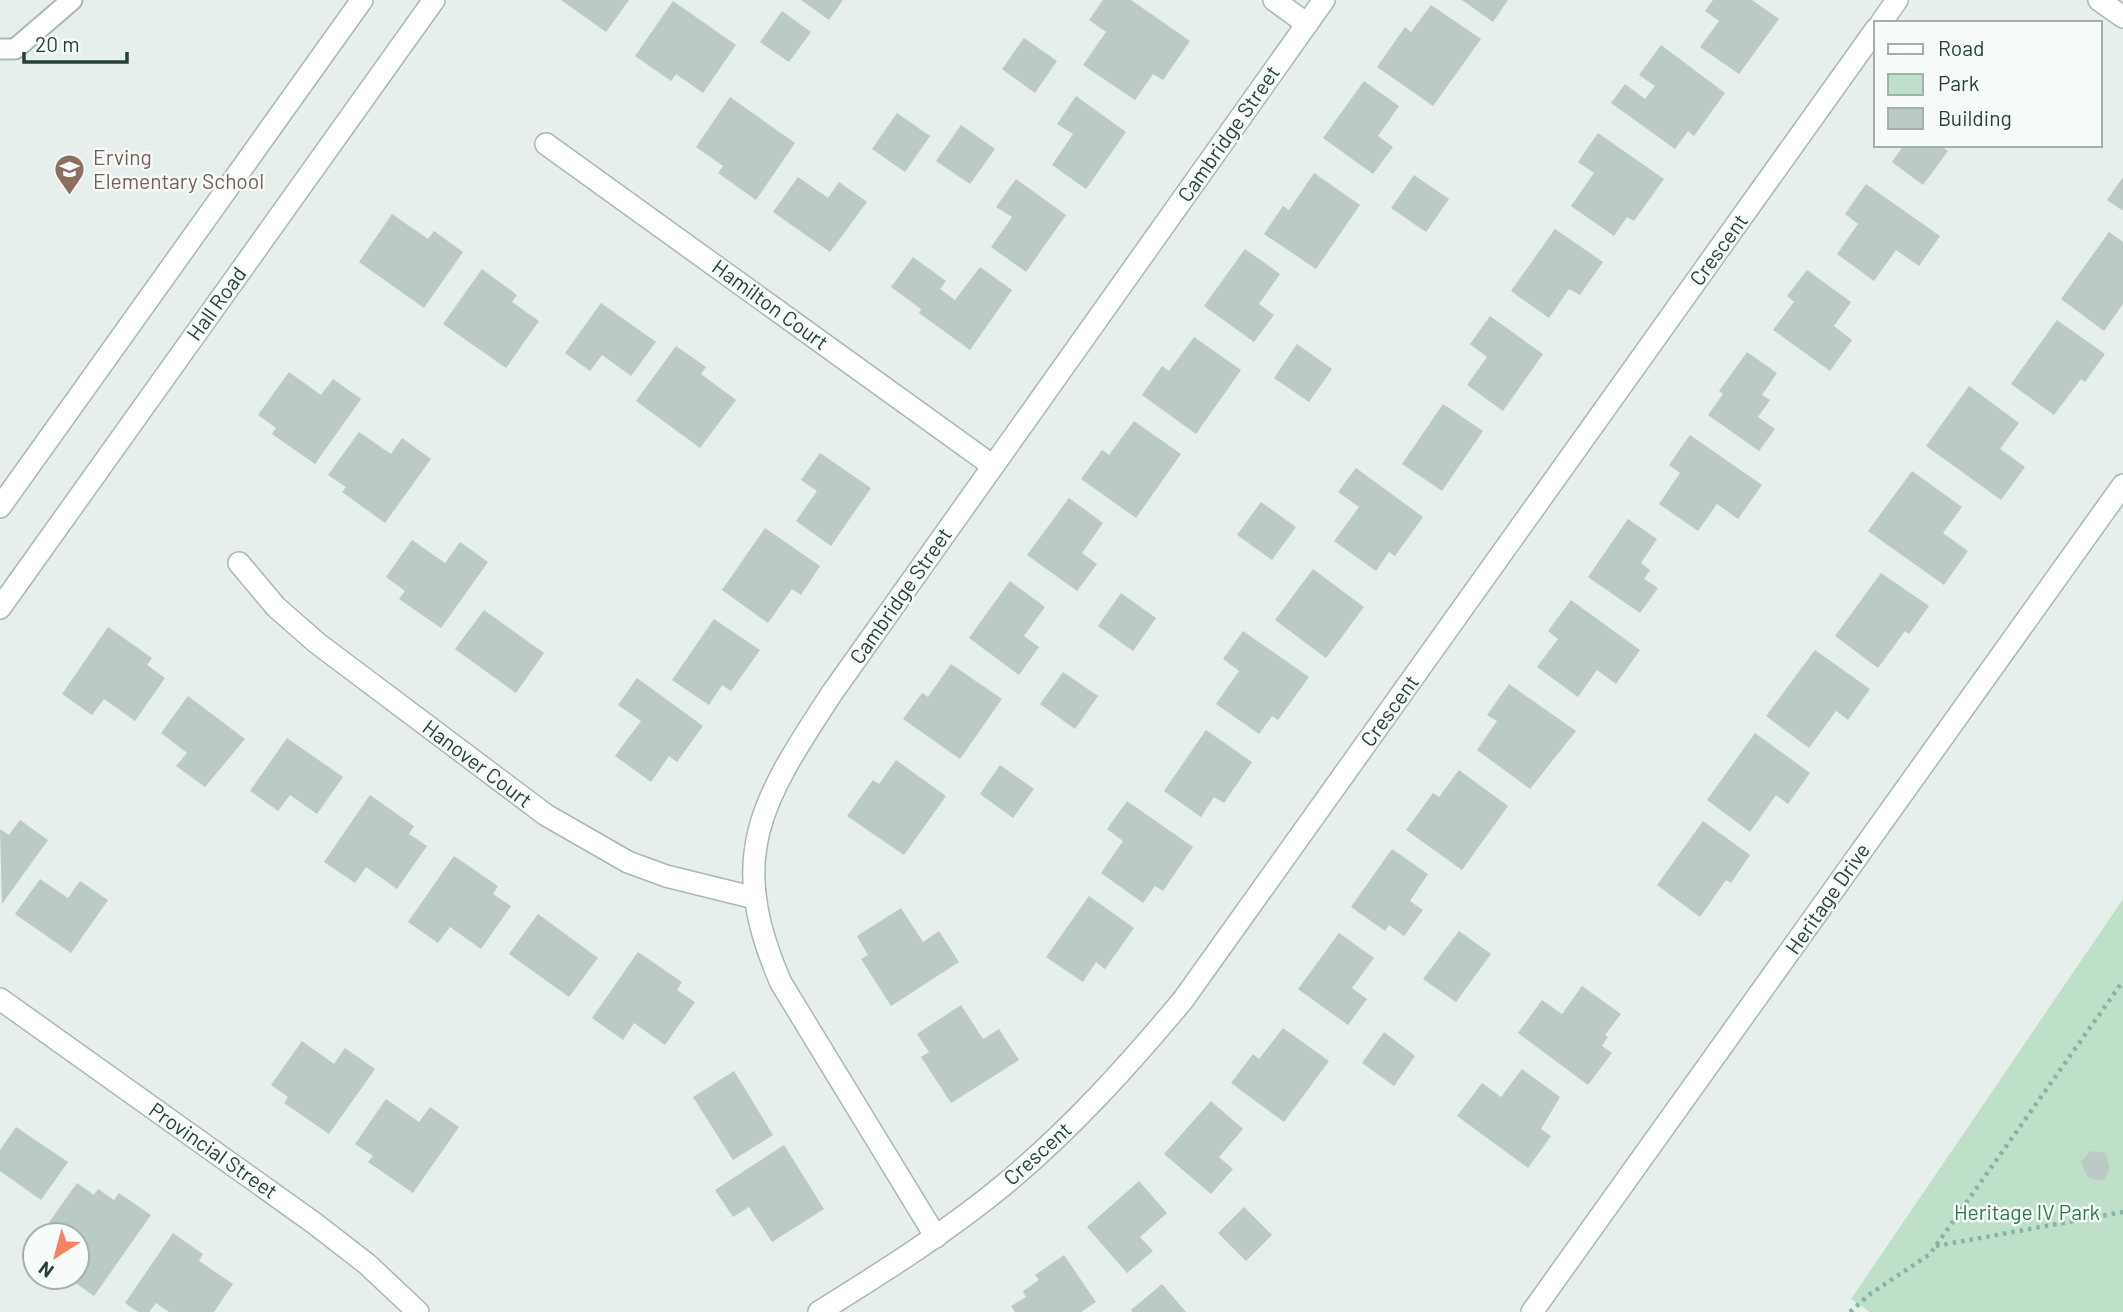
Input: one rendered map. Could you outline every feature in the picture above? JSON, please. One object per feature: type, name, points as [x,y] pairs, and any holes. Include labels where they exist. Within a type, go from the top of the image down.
[{"type":"street","points":[[0,507],[362,0]]},
{"type":"street","name":"Hall Road","points":[[0,608],[434,0]]},
{"type":"street","points":[[1274,0],[1307,24]]},
{"type":"street","name":"Cambridge Street","points":[[936,1237],[781,983],[765,946],[755,898],[757,838],[764,809],[780,772],[832,693],[1324,0]]},
{"type":"street","points":[[1882,21],[1897,0]]},
{"type":"street","points":[[2098,0],[2123,17]]},
{"type":"street","name":"Crescent","points":[[820,1312],[936,1237],[1004,1185],[1069,1127],[1128,1065],[1184,1000],[1874,32]]},
{"type":"street","name":"Hamilton Court","points":[[547,145],[993,466]]},
{"type":"street","name":"Heritage Drive","points":[[1532,1312],[2123,485]]},
{"type":"street","name":"Hanover Court","points":[[239,563],[276,607],[317,643],[546,815],[628,862],[666,876],[755,898]]},
{"type":"street","name":"Provincial Street","points":[[0,999],[314,1223],[367,1264],[418,1312]]},
{"type":"lane","points":[[0,49],[15,48],[72,0]]},
{"type":"path","points":[[1850,1312],[1870,1294],[1917,1265],[1936,1246],[2123,981]]},
{"type":"path","points":[[1936,1246],[2123,1212]]},
{"type":"green space","name":"Heritage IV Park","points":[[2123,899],[2123,1312],[1870,1312],[1851,1299]]},
{"type":"building","points":[[561,0],[629,0],[606,32]]},
{"type":"building","points":[[801,0],[843,0],[829,20]]},
{"type":"building","points":[[1103,0],[1131,0],[1190,41],[1163,80],[1153,74],[1135,100],[1083,65],[1106,32],[1089,20]]},
{"type":"building","points":[[1462,0],[1508,0],[1493,22]]},
{"type":"building","points":[[1713,0],[1752,0],[1779,19],[1739,74],[1700,47],[1719,21],[1705,11]]},
{"type":"building","points":[[673,1],[736,45],[703,93],[676,74],[671,81],[635,56]]},
{"type":"building","points":[[1431,5],[1481,39],[1433,106],[1377,67],[1405,27],[1411,32]]},
{"type":"building","points":[[782,11],[811,32],[789,62],[760,42]]},
{"type":"building","points":[[1024,38],[1057,61],[1035,93],[1002,69]]},
{"type":"building","points":[[1661,45],[1725,93],[1694,136],[1688,131],[1675,149],[1611,103],[1625,84],[1645,99],[1655,86],[1639,75]]},
{"type":"building","points":[[1364,81],[1399,106],[1378,136],[1393,147],[1373,174],[1323,138]]},
{"type":"building","points":[[1076,96],[1126,132],[1086,189],[1052,165],[1073,134],[1057,124]]},
{"type":"building","points":[[730,97],[795,143],[756,200],[718,173],[723,166],[696,147]]},
{"type":"building","points":[[897,113],[930,136],[905,172],[872,149]]},
{"type":"building","points":[[961,125],[995,149],[970,184],[936,161]]},
{"type":"building","points":[[1598,133],[1664,179],[1634,221],[1627,217],[1614,236],[1571,206],[1594,173],[1578,162]]},
{"type":"building","points":[[1903,147],[1942,147],[1948,151],[1923,185],[1892,162]]},
{"type":"building","points":[[1314,173],[1360,205],[1316,269],[1264,234],[1283,206],[1289,210]]},
{"type":"building","points":[[1414,175],[1449,199],[1426,232],[1391,208]]},
{"type":"building","points":[[798,177],[828,198],[839,182],[867,202],[830,252],[773,212]]},
{"type":"building","points":[[2123,177],[2123,211],[2107,200]]},
{"type":"building","points":[[1016,179],[1066,215],[1026,272],[991,247],[1012,217],[996,207]]},
{"type":"building","points":[[1866,184],[1940,236],[1919,266],[1896,250],[1874,281],[1837,254],[1858,224],[1845,214]]},
{"type":"building","points":[[392,214],[428,239],[434,231],[463,252],[424,308],[359,262]]},
{"type":"building","points":[[1555,229],[1603,262],[1580,295],[1569,289],[1549,318],[1511,291]]},
{"type":"building","points":[[2109,232],[2123,242],[2123,304],[2104,331],[2061,299]]},
{"type":"building","points":[[1245,249],[1280,274],[1259,304],[1274,315],[1254,342],[1204,306]]},
{"type":"building","points":[[913,257],[946,281],[940,289],[955,300],[980,267],[1012,290],[970,350],[919,313],[921,309],[891,287]]},
{"type":"building","points":[[482,269],[517,295],[512,302],[539,321],[506,368],[443,324]]},
{"type":"building","points":[[1807,270],[1851,302],[1834,326],[1852,340],[1830,371],[1773,330],[1794,302],[1787,296]]},
{"type":"building","points":[[601,303],[656,342],[631,376],[602,355],[590,371],[565,353]]},
{"type":"building","points":[[1490,316],[1543,354],[1503,411],[1467,385],[1487,357],[1470,344]]},
{"type":"building","points":[[2057,320],[2105,354],[2085,382],[2081,379],[2054,415],[2011,384]]},
{"type":"building","points":[[1194,337],[1241,370],[1196,434],[1142,395],[1162,366],[1169,371]]},
{"type":"building","points":[[1297,344],[1332,369],[1309,402],[1274,378]]},
{"type":"building","points":[[676,346],[706,367],[701,374],[736,400],[700,448],[636,401]]},
{"type":"building","points":[[1747,352],[1777,373],[1762,395],[1770,400],[1758,417],[1775,429],[1759,451],[1708,415],[1723,394],[1719,391]]},
{"type":"building","points":[[289,372],[321,395],[333,379],[361,399],[315,464],[272,434],[276,428],[258,415]]},
{"type":"building","points":[[1969,386],[2019,423],[2000,449],[2025,467],[2001,500],[1926,446]]},
{"type":"building","points":[[1443,404],[1483,431],[1442,491],[1402,464]]},
{"type":"building","points":[[1134,421],[1181,454],[1136,518],[1081,479],[1102,450],[1109,455]]},
{"type":"building","points":[[359,432],[391,454],[402,438],[431,459],[385,523],[342,492],[346,487],[328,475]]},
{"type":"building","points":[[1690,435],[1762,485],[1738,519],[1717,504],[1698,531],[1659,504],[1680,473],[1669,465]]},
{"type":"building","points":[[820,453],[871,488],[831,546],[796,521],[817,491],[801,480]]},
{"type":"building","points":[[1356,468],[1423,517],[1395,556],[1389,552],[1376,571],[1334,541],[1359,507],[1338,492]]},
{"type":"building","points":[[1912,471],[1962,507],[1943,533],[1968,551],[1944,585],[1868,531]]},
{"type":"building","points":[[1069,498],[1103,523],[1082,553],[1097,564],[1077,591],[1027,555]]},
{"type":"building","points":[[1261,502],[1296,527],[1272,560],[1237,535]]},
{"type":"building","points":[[1628,519],[1657,539],[1641,563],[1650,570],[1644,579],[1658,588],[1640,613],[1588,577]]},
{"type":"building","points":[[765,528],[820,566],[801,595],[792,589],[768,623],[722,590]]},
{"type":"building","points":[[412,540],[445,563],[460,542],[488,562],[441,628],[399,599],[405,591],[386,577]]},
{"type":"building","points":[[1313,569],[1364,607],[1326,658],[1275,620]]},
{"type":"building","points":[[1881,573],[1929,606],[1909,634],[1905,631],[1878,668],[1835,636]]},
{"type":"building","points":[[1010,581],[1045,607],[1024,636],[1039,647],[1019,675],[969,638]]},
{"type":"building","points":[[1121,593],[1156,618],[1133,651],[1098,626]]},
{"type":"building","points":[[1571,600],[1640,650],[1616,684],[1597,670],[1578,697],[1537,667],[1558,639],[1548,631]]},
{"type":"building","points":[[484,610],[544,653],[516,693],[455,649]]},
{"type":"building","points":[[714,619],[760,650],[731,691],[722,685],[709,705],[672,680]]},
{"type":"building","points":[[108,627],[152,658],[147,665],[165,678],[135,721],[104,699],[92,715],[62,694]]},
{"type":"building","points":[[1243,631],[1309,677],[1278,720],[1272,716],[1259,734],[1216,704],[1239,671],[1223,659]]},
{"type":"building","points":[[1815,650],[1870,689],[1848,720],[1836,711],[1809,748],[1766,716]]},
{"type":"building","points":[[951,664],[1002,699],[960,759],[903,719],[922,693],[928,697]]},
{"type":"building","points":[[1063,672],[1098,696],[1075,729],[1040,704]]},
{"type":"building","points":[[637,678],[703,726],[677,762],[669,756],[651,782],[615,756],[641,721],[618,705]]},
{"type":"building","points":[[1509,684],[1576,731],[1530,789],[1477,750],[1497,721],[1487,715]]},
{"type":"building","points":[[188,696],[245,739],[205,787],[176,766],[187,753],[161,733]]},
{"type":"building","points":[[1206,730],[1252,762],[1224,803],[1214,797],[1201,817],[1164,791]]},
{"type":"building","points":[[1755,733],[1810,773],[1788,804],[1776,795],[1750,832],[1707,800]]},
{"type":"building","points":[[287,738],[343,777],[317,814],[290,795],[278,811],[250,791]]},
{"type":"building","points":[[896,760],[946,796],[904,855],[847,816],[873,780],[879,784]]},
{"type":"building","points":[[1000,765],[1034,789],[1013,818],[980,794]]},
{"type":"building","points":[[1459,770],[1508,806],[1462,870],[1406,830],[1433,793],[1439,797]]},
{"type":"building","points":[[370,795],[414,826],[409,834],[427,846],[397,889],[366,867],[355,883],[324,862]]},
{"type":"building","points":[[1127,801],[1193,847],[1163,891],[1155,886],[1143,903],[1101,873],[1123,841],[1107,829]]},
{"type":"building","points":[[20,820],[48,840],[2,904],[0,829],[9,835]]},
{"type":"building","points":[[1703,821],[1750,855],[1731,883],[1726,880],[1700,917],[1657,885]]},
{"type":"building","points":[[1392,849],[1428,874],[1410,901],[1423,910],[1404,936],[1389,925],[1385,931],[1351,907]]},
{"type":"building","points":[[454,856],[498,886],[493,894],[511,906],[481,949],[450,927],[438,943],[408,922]]},
{"type":"building","points":[[40,879],[68,898],[80,881],[108,900],[71,953],[15,914]]},
{"type":"building","points":[[1089,896],[1134,928],[1105,969],[1096,962],[1083,982],[1046,957]]},
{"type":"building","points":[[901,908],[923,942],[939,931],[959,962],[891,1006],[861,959],[868,955],[857,936]]},
{"type":"building","points":[[538,914],[598,958],[569,997],[509,954]]},
{"type":"building","points":[[1459,931],[1491,954],[1456,1002],[1423,979]]},
{"type":"building","points":[[1339,933],[1374,958],[1352,988],[1367,999],[1348,1025],[1298,989]]},
{"type":"building","points":[[638,952],[682,982],[677,990],[695,1002],[665,1045],[634,1023],[623,1040],[592,1018]]},
{"type":"building","points":[[1582,986],[1621,1014],[1605,1035],[1608,1037],[1602,1046],[1612,1053],[1588,1085],[1518,1033],[1542,1000],[1562,1014]]},
{"type":"building","points":[[961,1005],[983,1039],[999,1029],[1019,1060],[951,1103],[921,1057],[929,1052],[917,1034]]},
{"type":"building","points":[[1283,1028],[1329,1061],[1284,1122],[1231,1083],[1253,1054],[1259,1059]]},
{"type":"building","points":[[1384,1032],[1415,1056],[1394,1086],[1362,1063]]},
{"type":"building","points":[[302,1041],[334,1064],[345,1048],[375,1069],[329,1134],[284,1103],[288,1097],[271,1085]]},
{"type":"building","points":[[1522,1069],[1560,1097],[1541,1129],[1551,1136],[1528,1168],[1457,1116],[1482,1083],[1501,1097]]},
{"type":"building","points":[[734,1071],[773,1135],[733,1160],[693,1097]]},
{"type":"building","points":[[386,1099],[419,1122],[430,1107],[459,1127],[413,1193],[368,1162],[373,1156],[355,1144]]},
{"type":"building","points":[[1211,1101],[1243,1129],[1219,1157],[1233,1169],[1211,1194],[1164,1154]]},
{"type":"building","points":[[16,1127],[68,1162],[41,1200],[0,1171],[0,1150]]},
{"type":"building","points":[[784,1145],[824,1209],[772,1242],[749,1207],[733,1217],[715,1190]]},
{"type":"building","points":[[2090,1151],[2106,1153],[2110,1169],[2103,1181],[2088,1178],[2081,1162]]},
{"type":"building","points":[[1139,1181],[1167,1213],[1140,1237],[1153,1251],[1127,1273],[1087,1227]]},
{"type":"building","points":[[77,1183],[94,1195],[98,1189],[114,1200],[119,1193],[151,1215],[94,1296],[87,1291],[91,1291],[91,1221],[50,1221]]},
{"type":"building","points":[[1244,1207],[1272,1235],[1246,1261],[1218,1233]]},
{"type":"building","points":[[173,1233],[203,1254],[199,1261],[233,1284],[214,1312],[169,1312],[156,1303],[149,1312],[138,1312],[125,1303]]},
{"type":"building","points":[[1064,1255],[1096,1302],[1081,1312],[1015,1312],[1011,1306],[1026,1297],[1023,1291],[1039,1280],[1035,1275]]},
{"type":"building","points":[[1162,1284],[1186,1312],[1132,1312],[1131,1310]]},
{"type":"place","name":"Erving Elementary School","points":[[70,197]]}]
